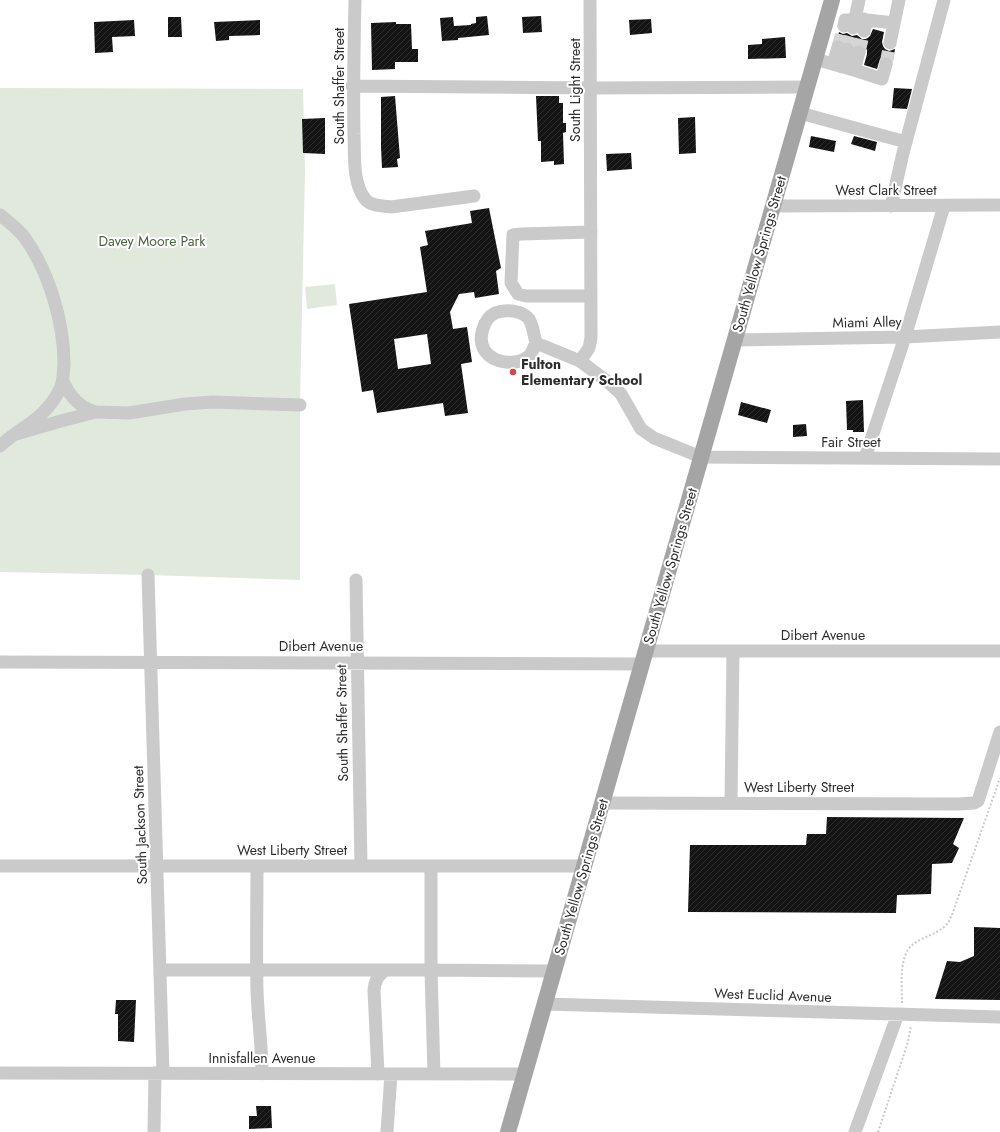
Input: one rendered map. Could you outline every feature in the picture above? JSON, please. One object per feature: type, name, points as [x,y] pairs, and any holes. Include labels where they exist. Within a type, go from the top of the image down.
[{"type":"main road","name":"South Yellow Springs Street","points":[[508,1132],[832,0]]},
{"type":"street","name":"South Shaffer Street","points":[[355,0],[352,86],[356,172],[360,191],[366,201],[378,206],[390,207],[474,196]]},
{"type":"street","name":"South Light Street","points":[[580,361],[589,348],[591,338],[590,0]]},
{"type":"street","points":[[859,0],[857,25],[894,23]]},
{"type":"street","points":[[890,43],[899,0]]},
{"type":"street","points":[[891,206],[906,142],[944,0]]},
{"type":"street","points":[[843,67],[848,50],[843,67]]},
{"type":"street","points":[[815,59],[882,79],[886,64]]},
{"type":"street","points":[[352,86],[591,88],[807,87]]},
{"type":"street","points":[[800,113],[906,142]]},
{"type":"street","name":"West Clark Street","points":[[772,206],[1000,205]]},
{"type":"street","points":[[865,458],[906,337],[944,206]]},
{"type":"street","points":[[0,215],[24,236],[33,250],[55,305],[64,352],[63,381],[60,390],[40,417],[0,446]]},
{"type":"street","points":[[591,232],[521,234],[513,236],[511,283],[518,294],[526,296],[591,296]]},
{"type":"street","points":[[501,311],[516,312],[528,318],[533,329],[536,342],[530,356],[518,362],[507,363],[495,358],[485,350],[481,338],[483,326],[491,315],[501,311]]},
{"type":"street","name":"Miami Alley","points":[[734,340],[906,337],[1000,332]]},
{"type":"street","points":[[536,342],[580,361],[608,382],[621,394],[641,429],[654,438],[701,457]]},
{"type":"street","points":[[63,381],[67,390],[78,404],[87,410],[96,412],[129,413],[185,404],[213,402],[300,405]]},
{"type":"street","points":[[16,434],[96,412]]},
{"type":"street","name":"Fair Street","points":[[701,457],[1000,458]]},
{"type":"street","name":"South Jackson Street","points":[[148,575],[160,970],[159,1073],[154,1132]]},
{"type":"street","name":"South Shaffer Street","points":[[356,580],[361,866]]},
{"type":"street","points":[[731,803],[733,651]]},
{"type":"street","name":"Dibert Avenue","points":[[0,662],[357,663],[644,657],[733,651],[1000,651]]},
{"type":"street","name":"West Liberty Street","points":[[602,803],[974,803],[978,801],[1000,732]]},
{"type":"street","name":"West Liberty Street","points":[[0,866],[584,866]]},
{"type":"street","points":[[257,866],[256,970],[258,1015],[262,1045],[262,1074]]},
{"type":"street","points":[[431,866],[431,970],[434,1074]]},
{"type":"street","points":[[160,970],[554,971]]},
{"type":"street","points":[[378,1074],[374,983],[378,976],[385,970]]},
{"type":"street","name":"West Euclid Avenue","points":[[545,1004],[900,1009],[1000,1017]]},
{"type":"street","points":[[855,1132],[900,1009]]},
{"type":"street","name":"Innisfallen Avenue","points":[[0,1073],[525,1074]]},
{"type":"street","points":[[387,1132],[391,1074]]},
{"type":"path","points":[[900,1009],[905,954],[909,947],[915,942],[939,931],[946,925],[952,915],[1000,778]]},
{"type":"path","points":[[878,1132],[908,1042],[911,1026]]},
{"type":"green space","name":"Davey Moore Park","points":[[0,88],[303,89],[305,171],[300,405],[300,580],[0,572]]},
{"type":"green space","points":[[335,284],[337,305],[307,309],[305,287]]},
{"type":"building","points":[[487,16],[489,35],[442,41],[440,18],[453,17],[454,26],[471,25],[476,23],[476,17]]},
{"type":"building","points":[[541,16],[542,32],[523,33],[522,17]]},
{"type":"building","points":[[168,17],[181,17],[182,37],[168,37]]},
{"type":"building","points":[[651,19],[652,33],[630,35],[629,20]]},
{"type":"building","points":[[134,20],[135,36],[112,37],[113,52],[95,53],[94,22]]},
{"type":"building","points":[[260,20],[260,35],[229,36],[229,40],[216,41],[214,22]]},
{"type":"building","points":[[396,22],[396,24],[411,24],[412,49],[418,49],[418,62],[395,62],[395,69],[372,70],[371,23]]},
{"type":"building","points":[[873,29],[884,32],[882,42],[885,49],[889,51],[895,49],[893,60],[888,56],[884,56],[880,59],[877,69],[864,65],[867,50],[864,46],[861,44],[854,46],[850,41],[844,42],[837,39],[839,32],[843,34],[847,33],[852,36],[857,35],[862,39],[866,39],[870,36]]},
{"type":"building","points":[[785,37],[786,58],[748,59],[748,45],[762,44],[762,39]]},
{"type":"building","points":[[894,88],[912,89],[907,109],[892,108]]},
{"type":"building","points":[[395,96],[400,158],[397,159],[398,167],[382,168],[381,97]]},
{"type":"building","points":[[536,96],[559,96],[559,103],[563,103],[563,123],[566,123],[566,132],[563,133],[564,164],[554,165],[554,161],[541,162],[541,141],[538,141]]},
{"type":"building","points":[[695,117],[696,153],[679,154],[678,118]]},
{"type":"building","points":[[325,118],[325,154],[303,153],[302,119]]},
{"type":"building","points":[[811,136],[836,141],[834,152],[809,147]]},
{"type":"building","points":[[854,136],[877,142],[875,151],[851,144]]},
{"type":"building","points":[[631,153],[632,169],[607,171],[606,154]]},
{"type":"building","points":[[489,208],[501,268],[496,271],[499,294],[475,298],[474,292],[459,294],[450,312],[453,329],[467,327],[472,362],[461,364],[468,413],[445,416],[443,403],[377,413],[373,390],[362,392],[349,304],[427,292],[420,247],[428,245],[425,231],[472,223],[470,211]],"holes":[[[427,334],[431,364],[398,369],[394,339]]]},
{"type":"building","points":[[863,400],[864,432],[853,432],[853,430],[847,430],[846,401]]},
{"type":"building","points":[[741,402],[771,410],[767,423],[738,415]]},
{"type":"building","points":[[806,424],[807,436],[793,437],[793,425]]},
{"type":"building","points":[[827,817],[964,818],[953,844],[959,848],[952,863],[932,864],[931,894],[897,895],[896,913],[688,912],[690,845],[806,845],[807,834],[826,834]]},
{"type":"building","points":[[974,927],[1000,928],[1000,1000],[935,999],[947,961],[960,962],[974,956]]},
{"type":"building","points":[[116,1000],[136,1000],[134,1042],[118,1041],[118,1014],[115,1014]]},
{"type":"building","points":[[256,1106],[271,1106],[272,1128],[249,1129],[249,1116],[257,1116]]},
{"type":"tunnel","points":[[838,47],[844,26]]},
{"type":"tunnel","points":[[847,49],[853,28]]},
{"type":"tunnel","points":[[859,52],[864,31]]},
{"type":"tunnel","points":[[886,64],[890,43]]},
{"type":"place","name":"Fulton Elementary School","points":[[513,372]]}]
